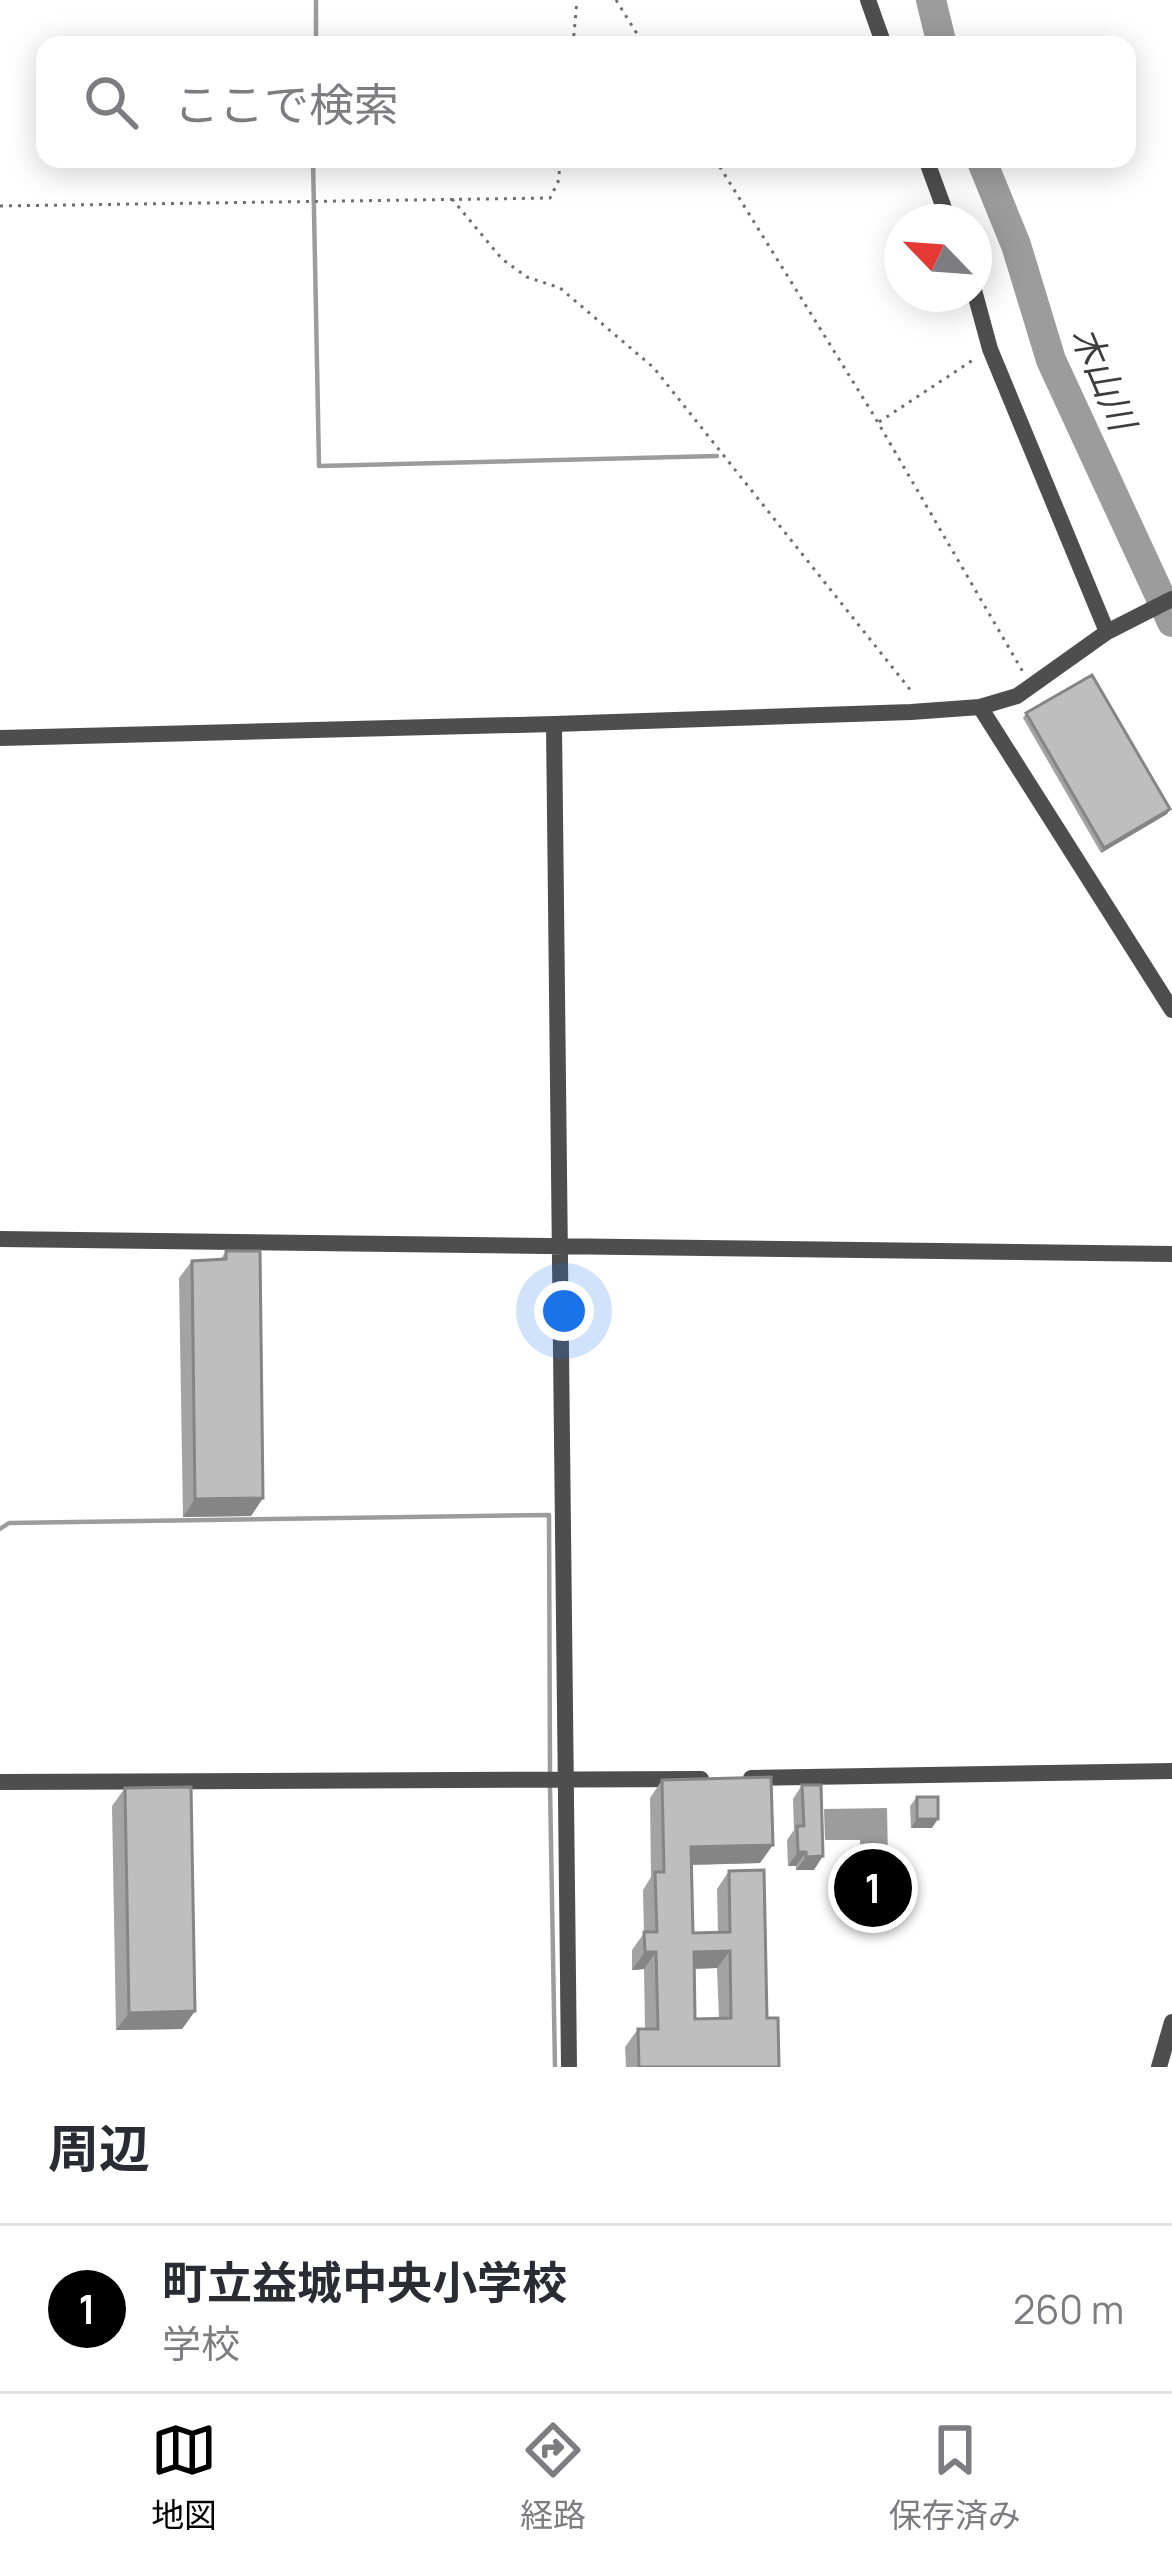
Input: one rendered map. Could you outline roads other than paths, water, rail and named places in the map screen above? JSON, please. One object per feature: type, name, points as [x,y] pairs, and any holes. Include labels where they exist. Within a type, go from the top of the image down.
[{"type":"street","points":[[868,0],[881,36]]},
{"type":"street","points":[[929,168],[943,204]]},
{"type":"street","points":[[980,312],[990,349],[1111,629]]},
{"type":"street","points":[[0,738],[980,707],[1016,696],[1111,629],[1172,598]]},
{"type":"street","points":[[980,707],[1172,1010]]},
{"type":"street","points":[[554,724],[569,2067]]},
{"type":"street","points":[[0,1239],[1172,1254]]},
{"type":"street","points":[[0,1782],[564,1781],[1172,1771]]},
{"type":"street","points":[[1159,2067],[1172,2022]]},
{"type":"waterway","points":[[316,0],[316,36]]},
{"type":"waterway","name":"木山川","points":[[931,0],[940,36]]},
{"type":"waterway","points":[[313,168],[319,466],[717,456]]},
{"type":"waterway","name":"木山川","points":[[985,168],[1016,245],[1051,360],[1172,622]]},
{"type":"waterway","points":[[0,1529],[9,1523],[549,1515],[550,1775]]},
{"type":"waterway","points":[[550,1787],[555,2067]]},
{"type":"place","name":"町立益城中央小学校","points":[[873,1888]]}]
